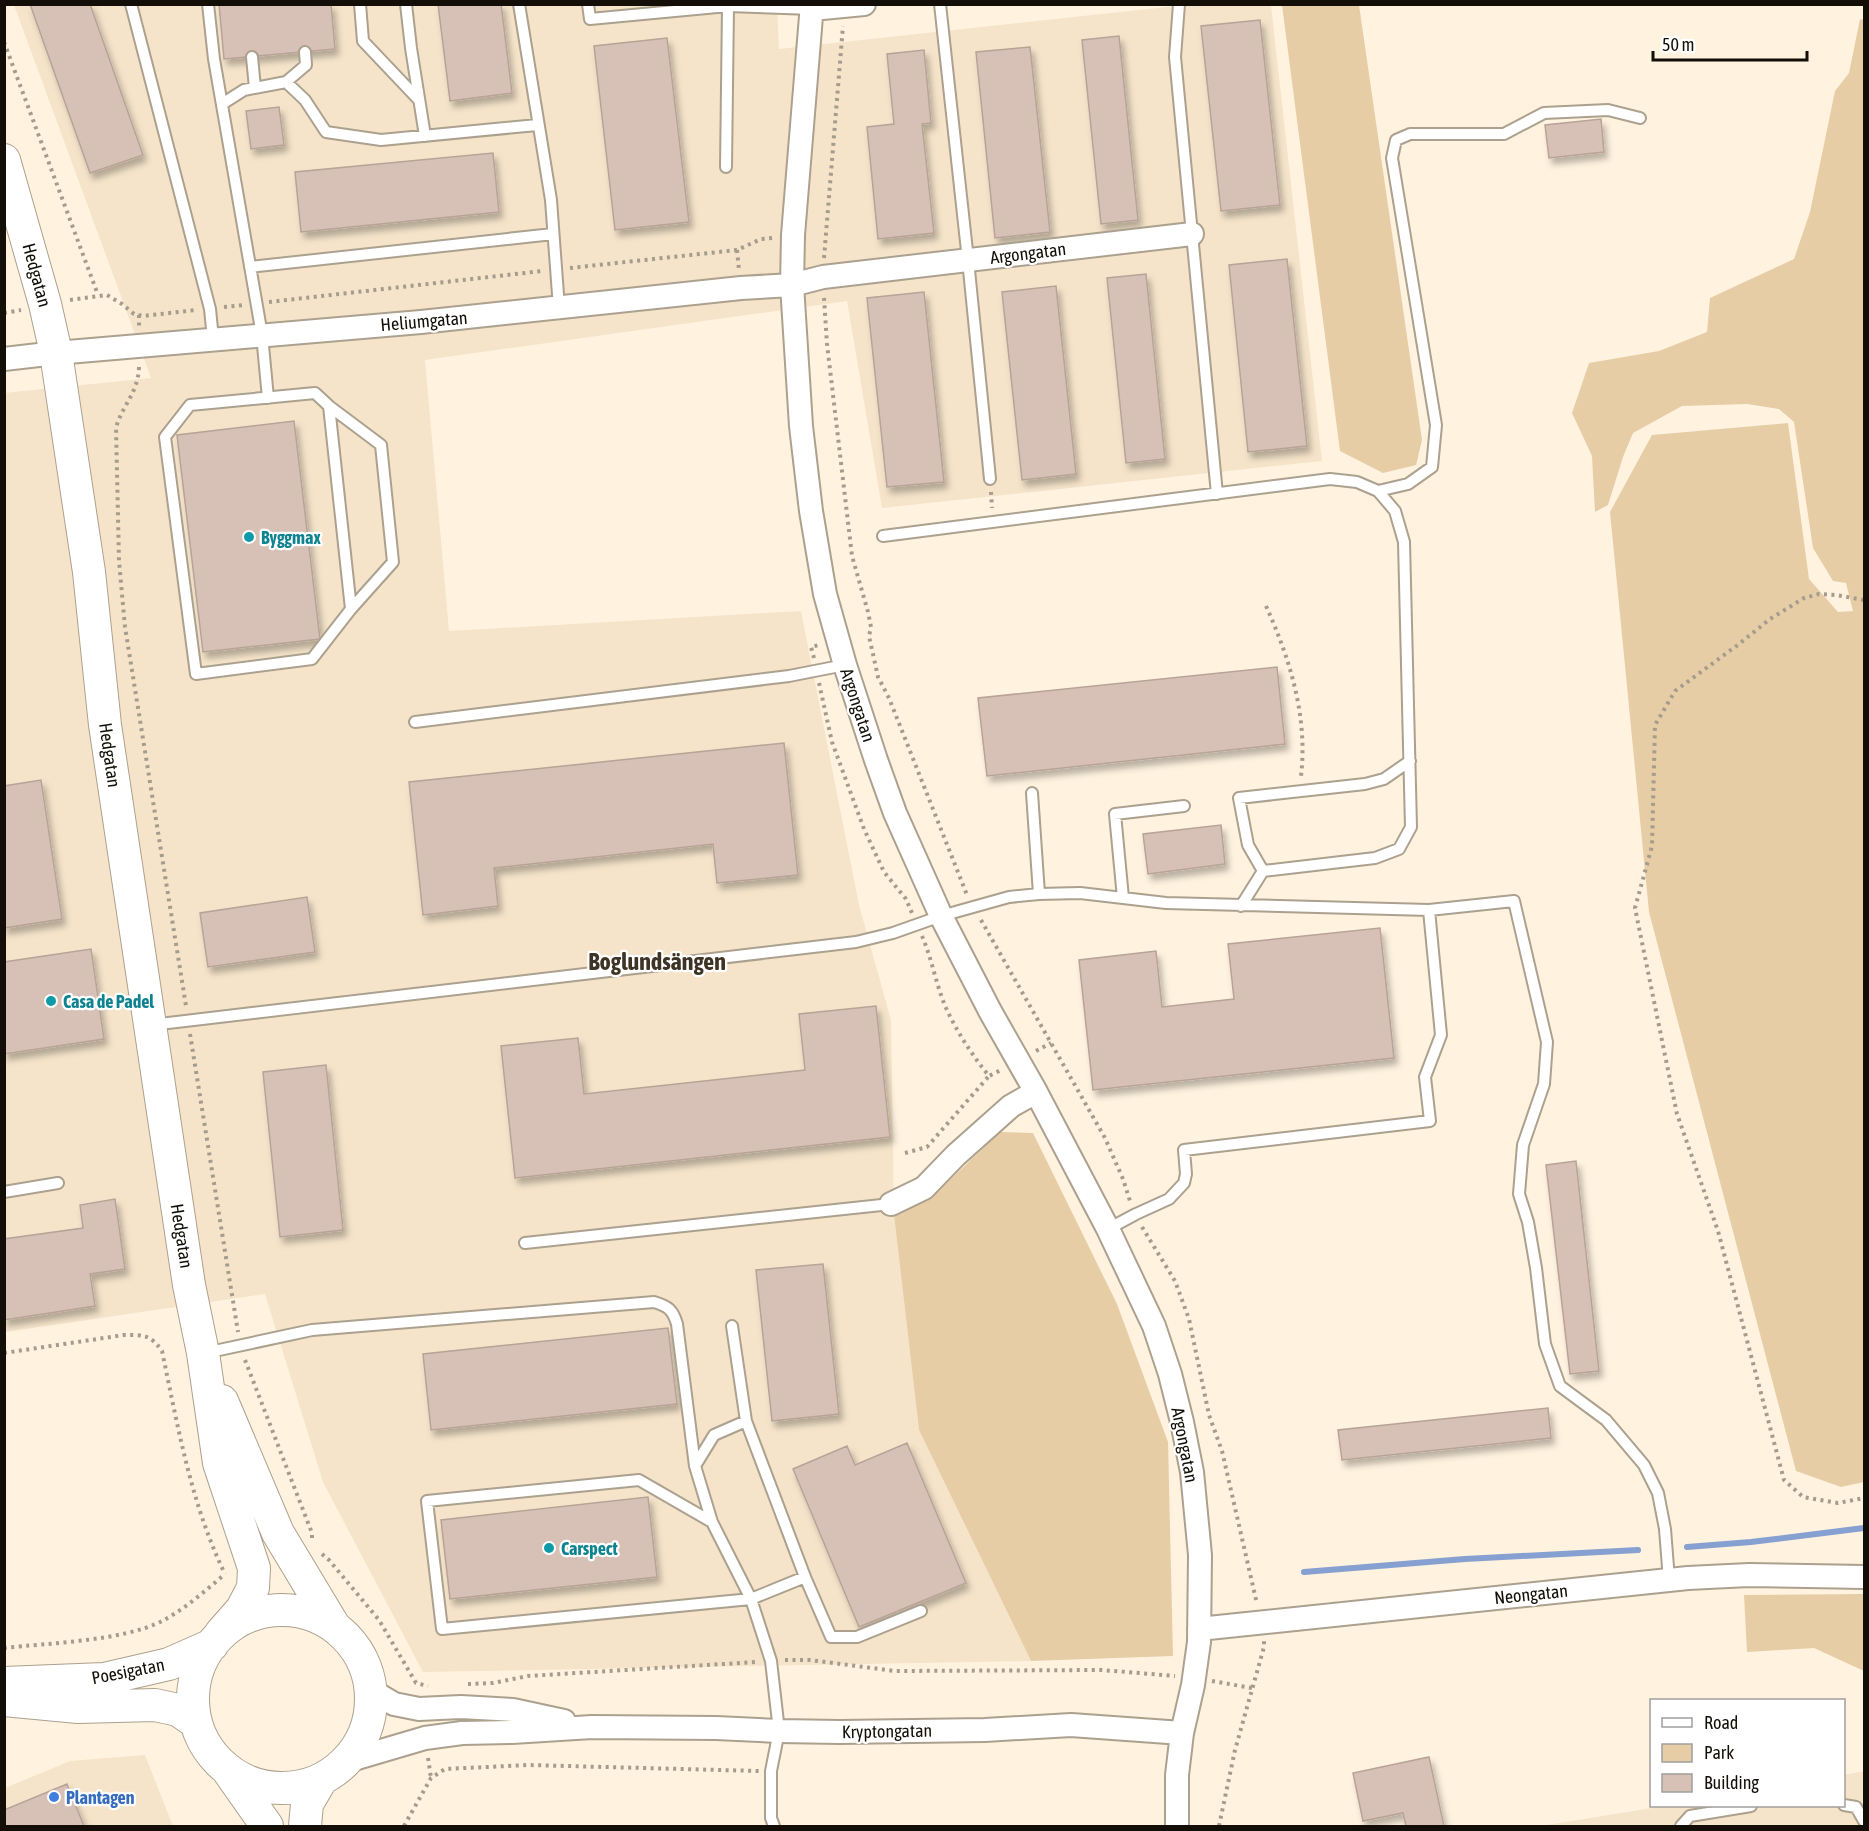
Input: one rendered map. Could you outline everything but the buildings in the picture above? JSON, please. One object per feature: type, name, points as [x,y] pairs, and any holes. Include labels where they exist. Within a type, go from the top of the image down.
[{"type":"street","points":[[812,7],[854,6]]},
{"type":"street","name":"Argongatan","points":[[812,7],[793,235],[792,285],[801,426],[811,511],[825,594],[845,665],[895,813],[941,916],[1108,1229],[1154,1326],[1170,1374],[1192,1472],[1200,1555],[1199,1629],[1193,1685],[1182,1733],[1177,1775],[1177,1827]]},
{"type":"street","name":"Hedgatan","points":[[4,160],[45,304],[56,353],[89,572],[105,724],[189,1285],[219,1463],[254,1568],[253,1588],[242,1609],[217,1639]]},
{"type":"street","name":"Argongatan","points":[[792,285],[823,277],[1192,234]]},
{"type":"street","name":"Heliumgatan","points":[[4,359],[792,285]]},
{"type":"street","points":[[891,1204],[924,1188],[956,1155],[1011,1106],[1036,1092]]},
{"type":"street","name":"Hedgatan","points":[[202,1353],[278,1533],[334,1626]]},
{"type":"street","name":"Neongatan","points":[[1199,1629],[1669,1580],[1749,1575],[1864,1577]]},
{"type":"street","points":[[229,1772],[256,1785],[287,1789],[321,1780],[347,1761],[360,1743],[370,1720],[372,1691],[366,1668],[352,1644],[334,1626],[307,1613],[279,1609],[256,1613],[217,1639],[205,1655],[194,1686],[195,1721],[209,1752],[229,1772],[267,1827]]},
{"type":"street","name":"Poesigatan","points":[[4,1683],[104,1679],[169,1665],[217,1639]]},
{"type":"street","name":"Kryptongatan","points":[[372,1691],[394,1704],[419,1709],[461,1707],[513,1710],[592,1727]]},
{"type":"street","name":"Poesigatan","points":[[4,1700],[78,1707],[155,1705],[178,1710],[195,1721]]},
{"type":"street","name":"Kryptongatan","points":[[347,1761],[425,1738],[462,1733],[592,1727],[840,1732],[985,1730],[1071,1725],[1182,1733]]},
{"type":"street","points":[[305,1827],[307,1804],[321,1780]]},
{"type":"lane","points":[[131,4],[210,309],[213,339]]},
{"type":"lane","points":[[208,4],[214,59],[262,335],[268,398]]},
{"type":"lane","points":[[360,4],[363,41],[419,100]]},
{"type":"lane","points":[[406,4],[425,136]]},
{"type":"lane","points":[[519,4],[551,200],[559,308]]},
{"type":"lane","points":[[588,4],[590,19],[728,6],[812,7]]},
{"type":"lane","points":[[940,4],[990,479]]},
{"type":"lane","points":[[1179,4],[1175,57],[1217,494]]},
{"type":"lane","points":[[726,167],[728,6]]},
{"type":"lane","points":[[222,104],[244,90],[286,82],[306,65],[305,52]]},
{"type":"lane","points":[[252,57],[255,88]]},
{"type":"lane","points":[[286,82],[305,100],[326,132],[381,140],[537,125]]},
{"type":"lane","points":[[1378,491],[1408,484],[1432,467],[1436,425],[1392,158],[1396,140],[1410,134],[1504,134],[1544,113],[1608,110],[1640,118]]},
{"type":"lane","points":[[250,267],[553,234]]},
{"type":"lane","points":[[315,393],[381,445],[393,562],[351,609],[312,659],[196,674],[165,437],[190,405],[268,398],[315,393]]},
{"type":"lane","points":[[329,406],[351,609]]},
{"type":"lane","points":[[883,536],[1330,479],[1357,482],[1378,491],[1395,511],[1404,542],[1412,827],[1399,849],[1375,858],[1263,871]]},
{"type":"lane","points":[[415,722],[789,675],[845,665]]},
{"type":"lane","points":[[1263,871],[1248,845],[1239,798],[1365,784],[1384,779],[1410,761]]},
{"type":"lane","points":[[1032,793],[1039,894]]},
{"type":"lane","points":[[1123,898],[1114,814],[1185,806]]},
{"type":"lane","points":[[1240,906],[1263,871]]},
{"type":"lane","points":[[150,1025],[856,942],[893,933],[941,916],[1009,897],[1039,894],[1080,893],[1166,903],[1429,910],[1514,901],[1547,1042],[1544,1084],[1523,1145],[1519,1194],[1528,1222],[1536,1268],[1545,1344],[1560,1386],[1606,1420],[1644,1465],[1658,1494],[1665,1529],[1669,1580]]},
{"type":"lane","points":[[1108,1229],[1168,1199],[1184,1183],[1186,1174],[1184,1150],[1430,1121],[1425,1077],[1441,1035],[1429,910]]},
{"type":"lane","points":[[4,1192],[58,1183]]},
{"type":"lane","points":[[525,1243],[891,1204]]},
{"type":"lane","points":[[202,1353],[312,1330],[654,1302],[667,1306],[674,1313],[677,1324],[695,1466],[712,1522],[751,1599],[771,1661],[779,1731],[771,1771],[771,1818],[774,1827]]},
{"type":"lane","points":[[732,1326],[746,1421],[805,1577],[831,1637],[857,1637],[921,1611]]},
{"type":"lane","points":[[695,1466],[714,1435],[746,1421]]},
{"type":"lane","points":[[712,1522],[639,1480],[427,1501],[442,1629],[751,1599],[805,1577]]},
{"type":"lane","points":[[1845,1805],[1856,1807],[1864,1821]]},
{"type":"lane","points":[[1681,1827],[1690,1816],[1745,1807]]},
{"type":"path","points":[[854,6],[825,237],[823,277],[827,344],[852,556],[868,612],[871,627],[869,636],[878,677],[889,698],[962,886]]},
{"type":"path","points":[[4,42],[98,295],[107,295],[134,314],[143,316],[210,309],[737,250],[761,239],[793,235]]},
{"type":"path","points":[[139,315],[138,382],[119,419],[117,428],[119,561],[125,627],[234,1311],[248,1368],[312,1533],[312,1547]]},
{"type":"path","points":[[990,479],[993,522]]},
{"type":"path","points":[[1864,600],[1819,594],[1804,598],[1770,619],[1675,691],[1655,724],[1652,846],[1635,908],[1677,1114],[1718,1231],[1784,1480],[1803,1497],[1838,1503],[1864,1498]]},
{"type":"path","points":[[1266,606],[1281,639],[1297,695],[1304,750],[1299,791]]},
{"type":"path","points":[[988,933],[1105,1138],[1129,1198]]},
{"type":"path","points":[[906,1153],[927,1147],[989,1076]]},
{"type":"path","points":[[1145,1233],[1175,1281],[1189,1319],[1209,1415],[1222,1451],[1261,1622],[1264,1647],[1235,1750],[1219,1827]]},
{"type":"path","points":[[4,1353],[124,1335],[144,1335],[154,1340],[162,1351],[189,1478],[213,1549],[225,1574]]},
{"type":"path","points":[[320,1553],[379,1620],[416,1683],[432,1687]]},
{"type":"path","points":[[4,1648],[131,1633],[161,1622],[225,1574],[235,1571]]},
{"type":"path","points":[[789,1660],[810,1660],[895,1671],[1102,1670],[1178,1676]]},
{"type":"path","points":[[462,1685],[493,1683],[528,1676],[755,1662]]},
{"type":"path","points":[[1218,1682],[1252,1689]]},
{"type":"path","points":[[428,1755],[431,1778]]},
{"type":"path","points":[[404,1827],[431,1778],[445,1769],[528,1765],[771,1771]]},
{"type":"shaded area","points":[[14,5],[777,5],[779,49],[1185,5],[1271,5],[1322,461],[882,508],[847,301],[425,360],[449,631],[801,611],[859,905],[891,1020],[894,1215],[919,1430],[1031,1661],[423,1672],[323,1482],[265,1294],[5,1332],[4,393],[151,378]]},
{"type":"shaded area","points":[[145,1755],[173,1826],[5,1826],[5,1788],[70,1761]]},
{"type":"shaded area","points":[[1864,1771],[1864,1826],[1541,1826],[1658,1807],[1845,1807],[1845,1775]]},
{"type":"green space","points":[[1282,5],[1359,5],[1422,440],[1416,465],[1383,473],[1340,451]]},
{"type":"green space","points":[[1860,19],[1864,20],[1864,1482],[1841,1487],[1796,1471],[1649,912],[1610,512],[1652,435],[1788,423],[1809,579],[1838,612],[1853,611],[1846,583],[1833,581],[1813,548],[1794,422],[1779,409],[1747,404],[1682,406],[1633,433],[1608,505],[1595,512],[1592,456],[1572,413],[1589,363],[1659,351],[1707,332],[1710,298],[1794,259],[1810,212],[1835,91],[1849,73]]},
{"type":"green space","points":[[1000,1132],[1033,1133],[1117,1304],[1168,1442],[1173,1656],[1031,1661],[919,1430],[894,1215],[931,1198]]},
{"type":"green space","points":[[1864,1594],[1864,1671],[1814,1648],[1747,1652],[1744,1595]]},
{"type":"waterway","points":[[1687,1547],[1751,1542],[1864,1528]]},
{"type":"waterway","points":[[1304,1572],[1465,1559],[1638,1550]]},
{"type":"place","name":"Byggmax","points":[[249,537]]},
{"type":"place","name":"Casa de Padel","points":[[51,1001]]},
{"type":"place","name":"Carspect","points":[[549,1548]]},
{"type":"place","name":"Plantagen","points":[[54,1797]]},
{"type":"district","name":"Boglundsängen","points":[[657,961]]}]
